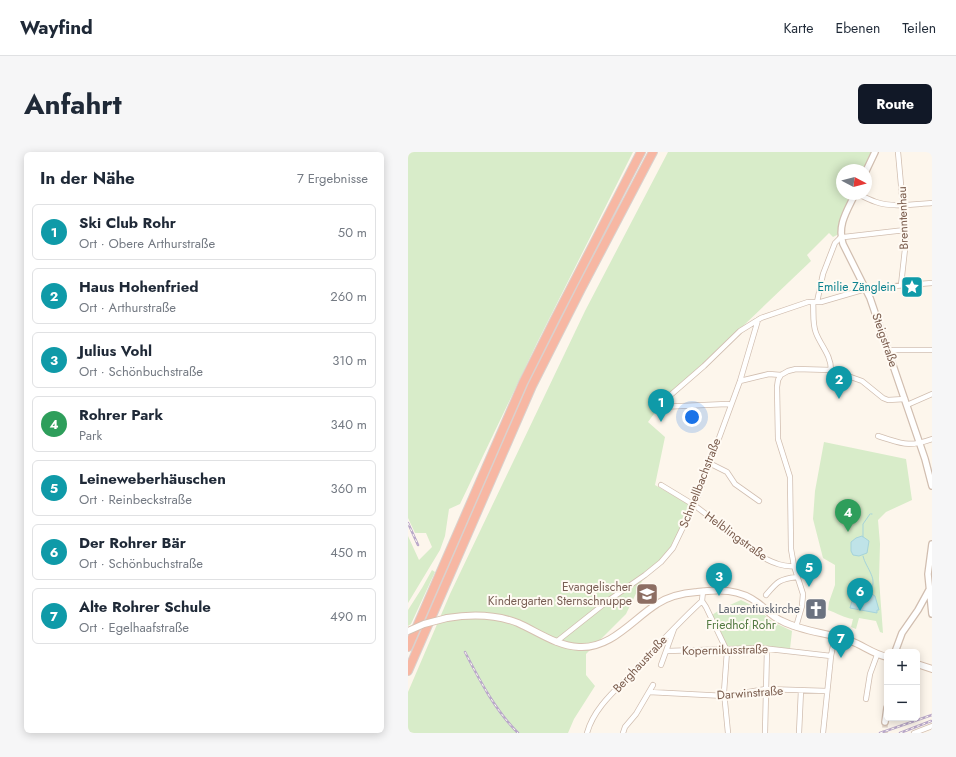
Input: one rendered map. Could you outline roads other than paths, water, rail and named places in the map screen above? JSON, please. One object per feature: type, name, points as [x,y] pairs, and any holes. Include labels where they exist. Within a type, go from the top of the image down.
[{"type":"highway","points":[[408,647],[523,383],[641,152]]},
{"type":"highway","points":[[408,671],[535,380],[653,152]]},
{"type":"main road","points":[[408,631],[424,624],[447,618],[473,615],[501,618],[517,623],[556,642],[579,647],[596,645],[613,637],[666,599],[680,594],[703,591],[729,591],[746,595],[753,599],[780,621],[796,627],[835,636],[857,644],[882,656]]},
{"type":"main road","points":[[920,665],[932,669]]},
{"type":"street","points":[[869,164],[875,152]]},
{"type":"street","name":"Brenntenhau","points":[[898,152],[906,240],[901,285]]},
{"type":"street","points":[[841,237],[842,224],[852,200]]},
{"type":"street","points":[[872,200],[876,202],[903,205],[932,202]]},
{"type":"street","points":[[831,370],[828,355],[814,328],[815,302],[823,274],[835,243],[841,237],[905,230]]},
{"type":"street","name":"Steigstraße","points":[[841,237],[843,244],[866,289],[889,351],[920,443],[932,486]]},
{"type":"street","points":[[731,405],[727,404],[672,408],[659,407],[740,331],[758,320],[802,304],[866,289],[932,282]]},
{"type":"street","name":"Schmellbachstraße","points":[[556,642],[609,600],[661,562],[673,548],[694,505],[740,381],[758,320]]},
{"type":"street","points":[[889,351],[932,350]]},
{"type":"street","points":[[796,627],[802,606],[803,594],[794,566],[791,548],[790,477],[778,439],[778,380],[781,375],[796,369],[831,370],[862,381],[883,398],[888,400],[906,402],[932,394]]},
{"type":"street","points":[[740,381],[769,374],[781,375]]},
{"type":"street","points":[[666,399],[672,408]]},
{"type":"street","points":[[878,436],[906,445],[932,439]]},
{"type":"street","points":[[709,463],[727,472],[735,484],[759,501]]},
{"type":"street","name":"Helblingstraße","points":[[661,485],[694,505],[764,558],[773,563],[794,566]]},
{"type":"street","points":[[932,544],[928,566],[932,614]]},
{"type":"street","points":[[766,595],[775,584],[781,580],[797,577]]},
{"type":"street","points":[[896,649],[902,633],[930,589]]},
{"type":"street","points":[[703,591],[702,601],[727,649],[725,696],[728,733]]},
{"type":"street","points":[[923,600],[931,601]]},
{"type":"street","name":"Berghaustraße","points":[[587,733],[589,724],[601,706],[674,628],[702,601]]},
{"type":"street","points":[[661,665],[674,628]]},
{"type":"street","points":[[823,733],[831,656],[835,636]]},
{"type":"street","points":[[765,733],[767,648]]},
{"type":"street","name":"Kopernikusstraße","points":[[667,651],[767,648],[831,656]]},
{"type":"street","points":[[866,699],[870,674],[882,656]]},
{"type":"street","points":[[623,733],[625,727],[636,714],[653,685]]},
{"type":"street","name":"Darwinstraße","points":[[649,692],[725,696],[765,690],[827,691]]},
{"type":"street","points":[[799,733],[801,690]]},
{"type":"street","points":[[914,733],[932,726]]},
{"type":"water","points":[[862,536],[869,541],[867,553],[859,556],[853,555],[851,551],[851,542]]},
{"type":"water","points":[[869,592],[875,596],[879,610],[877,610],[877,613],[850,608],[856,596]]},
{"type":"waterway","points":[[863,537],[863,524],[870,514]]},
{"type":"waterway","points":[[863,556],[873,579],[872,588],[869,592]]},
{"type":"tunnel","points":[[885,722],[885,733]]},
{"type":"railway","points":[[408,523],[418,545]]},
{"type":"railway","points":[[465,652],[495,705],[518,733]]},
{"type":"railway","points":[[880,733],[932,715]]},
{"type":"railway","points":[[900,733],[931,721]]},
{"type":"place","name":"Emilie Zänglein","points":[[912,287]]},
{"type":"place","name":"Haus Hohenfried","points":[[839,399]]},
{"type":"place","name":"Ski Club Rohr","points":[[661,422]]},
{"type":"place","name":"Rohrer Park","points":[[848,532]]},
{"type":"place","name":"Leineweberhäuschen","points":[[809,587]]},
{"type":"place","name":"Evangelischer Kindergarten Sternschnuppe","points":[[647,594]]},
{"type":"place","name":"Julius Vohl","points":[[719,596]]},
{"type":"place","name":"Laurentiuskirche","points":[[816,609]]},
{"type":"place","name":"Der Rohrer Bär","points":[[860,611]]},
{"type":"place","name":"Alte Rohrer Schule","points":[[841,658]]},
{"type":"park label","name":"Friedhof Rohr","points":[[741,625]]}]
